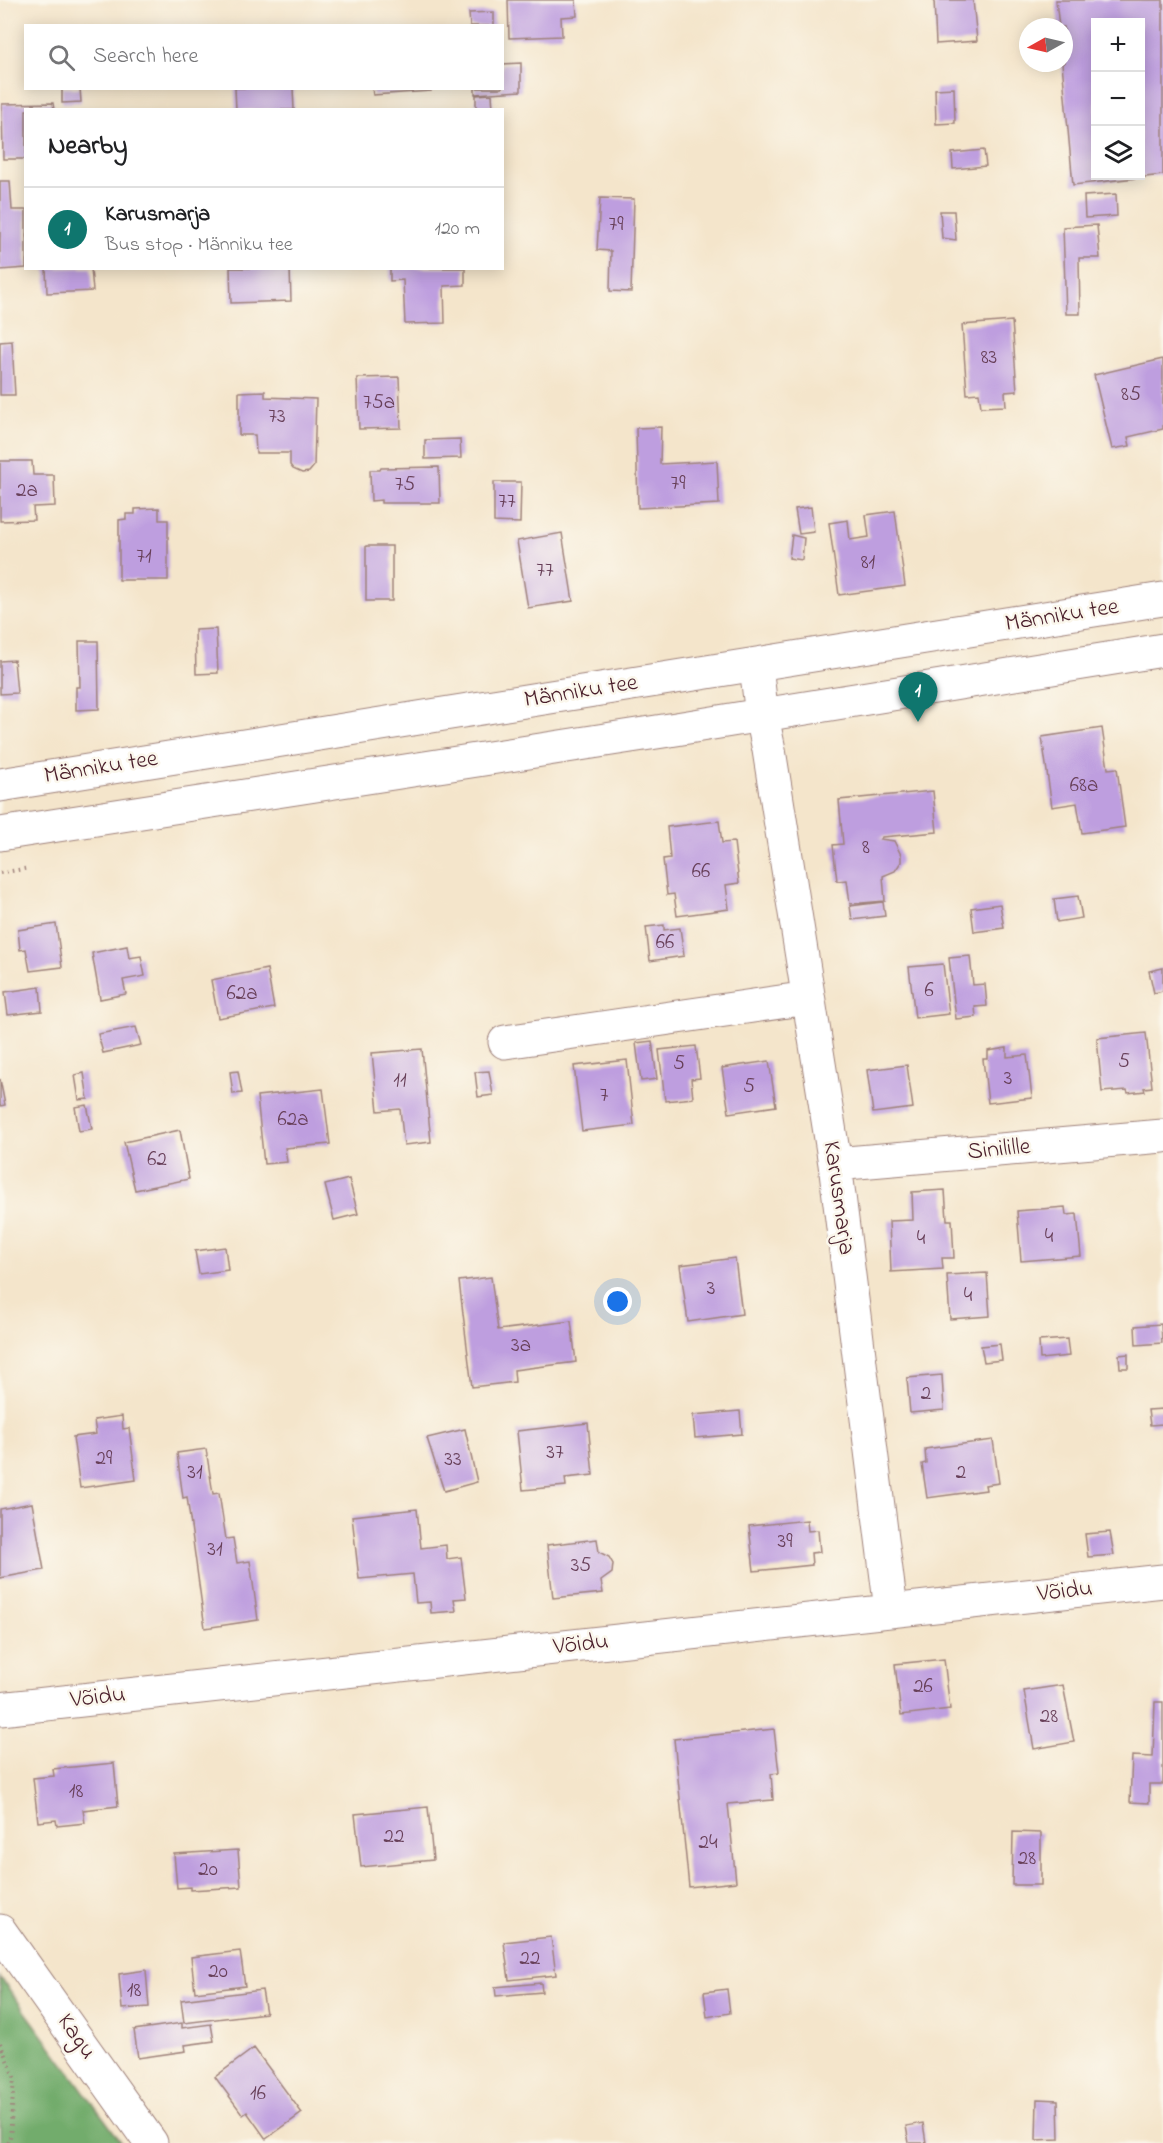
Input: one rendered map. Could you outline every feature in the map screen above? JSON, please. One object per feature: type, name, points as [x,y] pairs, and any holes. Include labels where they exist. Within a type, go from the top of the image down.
[{"type":"street","name":"Männiku tee","points":[[0,785],[282,738],[756,666],[1163,599]]},
{"type":"street","name":"Männiku tee","points":[[0,834],[762,716],[1163,650]]},
{"type":"street","name":"Karusmarja","points":[[756,666],[762,716],[835,1164],[891,1610]]},
{"type":"street","points":[[505,1042],[808,998]]},
{"type":"street","name":"Sinilille","points":[[835,1164],[1163,1136]]},
{"type":"street","name":"Võidu","points":[[0,1709],[1163,1581]]},
{"type":"street","name":"Kagu","points":[[0,1930],[151,2143]]},
{"type":"path","points":[[0,2043],[14,2077],[8,2143]]},
{"type":"green space","points":[[0,1977],[122,2143],[0,2143]]},
{"type":"building","points":[[508,0],[576,0],[577,16],[561,17],[562,36],[509,38]]},
{"type":"building","points":[[934,0],[973,0],[977,41],[936,44]]},
{"type":"building","points":[[1056,0],[1163,0],[1163,175],[1145,177],[1145,18],[1091,18],[1091,180],[1118,180],[1073,185],[1063,72],[1073,72],[1073,18],[1058,18]]},
{"type":"building","points":[[494,12],[494,24],[470,24],[469,13]]},
{"type":"building","points":[[521,63],[521,91],[475,94],[475,90],[504,90],[504,64]]},
{"type":"building","points":[[954,88],[955,123],[936,124],[935,89]]},
{"type":"building","points":[[62,90],[80,90],[81,102],[62,103]]},
{"type":"building","points":[[235,90],[293,90],[294,108],[236,108]]},
{"type":"building","points":[[372,90],[431,90],[431,91],[373,95]]},
{"type":"building","points":[[492,94],[493,108],[476,108],[476,95]]},
{"type":"building","points":[[53,103],[54,108],[24,108],[24,159],[3,159],[2,104]]},
{"type":"building","points":[[984,150],[986,166],[953,169],[952,153]]},
{"type":"building","points":[[0,181],[10,181],[12,210],[24,210],[24,268],[0,270]]},
{"type":"building","points":[[1116,194],[1117,216],[1085,218],[1084,196]]},
{"type":"building","points":[[600,198],[634,199],[631,292],[610,291],[611,251],[597,250]]},
{"type":"building","points":[[940,211],[954,211],[956,240],[942,238]]},
{"type":"building","points":[[1097,225],[1100,258],[1079,258],[1080,314],[1066,314],[1063,227]]},
{"type":"building","points":[[46,270],[91,270],[93,291],[47,293]]},
{"type":"building","points":[[230,270],[290,270],[291,301],[231,303]]},
{"type":"building","points":[[390,270],[465,270],[465,285],[444,286],[445,323],[405,324],[403,280],[390,281]]},
{"type":"building","points":[[1012,321],[1017,391],[1005,392],[1006,406],[981,407],[979,393],[967,394],[962,325]]},
{"type":"building","points":[[12,341],[15,395],[0,395],[0,342]]},
{"type":"building","points":[[1163,359],[1163,429],[1128,437],[1130,446],[1112,449],[1094,375]]},
{"type":"building","points":[[399,377],[401,428],[359,429],[357,378]]},
{"type":"building","points":[[265,391],[265,397],[316,399],[314,466],[309,472],[302,473],[293,469],[290,465],[290,453],[256,453],[255,435],[239,435],[239,392]]},
{"type":"building","points":[[661,427],[660,464],[717,461],[719,504],[638,508],[636,428]]},
{"type":"building","points":[[460,439],[461,458],[425,459],[425,440]]},
{"type":"building","points":[[0,461],[32,461],[33,475],[54,475],[55,506],[33,507],[34,520],[0,521]]},
{"type":"building","points":[[439,467],[440,503],[371,501],[370,470]]},
{"type":"building","points":[[494,482],[521,482],[520,523],[494,522]]},
{"type":"building","points":[[811,507],[814,532],[799,534],[795,509]]},
{"type":"building","points":[[159,508],[159,520],[168,520],[168,580],[119,580],[119,520],[126,519],[126,514],[135,514],[135,509]]},
{"type":"building","points":[[895,511],[905,586],[839,595],[829,523],[848,520],[850,540],[869,537],[866,515]]},
{"type":"building","points":[[562,533],[573,601],[528,608],[517,541]]},
{"type":"building","points":[[792,535],[804,538],[802,560],[789,558]]},
{"type":"building","points":[[366,546],[392,546],[392,601],[366,601]]},
{"type":"building","points":[[216,629],[218,673],[196,674],[195,630]]},
{"type":"building","points":[[79,641],[98,641],[99,709],[76,710],[76,687],[80,687]]},
{"type":"building","points":[[14,660],[17,693],[0,694],[0,661]]},
{"type":"building","points":[[1102,728],[1108,769],[1117,768],[1125,827],[1082,833],[1077,803],[1052,807],[1042,737]]},
{"type":"building","points":[[933,791],[937,832],[882,837],[880,839],[894,841],[901,855],[901,862],[895,871],[883,876],[885,901],[850,904],[847,880],[837,881],[833,845],[843,844],[839,800]]},
{"type":"building","points":[[719,821],[722,843],[734,842],[739,883],[726,885],[729,909],[677,916],[674,894],[667,895],[663,859],[670,858],[667,827]]},
{"type":"building","points":[[1078,896],[1082,918],[1057,922],[1054,899]]},
{"type":"building","points":[[883,902],[885,916],[852,920],[850,906]]},
{"type":"building","points":[[1000,904],[1004,928],[974,932],[971,908]]},
{"type":"building","points":[[56,924],[62,967],[30,971],[26,949],[20,950],[18,930]]},
{"type":"building","points":[[664,925],[664,930],[680,928],[684,956],[650,961],[646,927]]},
{"type":"building","points":[[127,946],[129,958],[141,956],[145,976],[123,980],[126,994],[100,999],[92,953]]},
{"type":"building","points":[[970,956],[973,985],[985,984],[987,1006],[975,1007],[976,1017],[956,1019],[949,958]]},
{"type":"building","points":[[943,964],[949,1014],[915,1018],[909,967]]},
{"type":"building","points":[[1163,968],[1163,991],[1154,993],[1149,971]]},
{"type":"building","points":[[267,969],[274,1008],[218,1018],[211,980]]},
{"type":"building","points":[[40,987],[42,1011],[8,1015],[5,992]]},
{"type":"building","points":[[136,1027],[141,1045],[103,1053],[98,1034]]},
{"type":"building","points":[[1146,1033],[1152,1087],[1144,1088],[1145,1091],[1128,1093],[1127,1090],[1102,1092],[1097,1038]]},
{"type":"building","points":[[652,1041],[657,1079],[641,1081],[636,1043]]},
{"type":"building","points":[[696,1046],[700,1078],[691,1079],[693,1098],[665,1101],[659,1050]]},
{"type":"building","points":[[1007,1048],[1007,1057],[1027,1055],[1032,1098],[988,1103],[983,1059],[988,1059],[988,1051]]},
{"type":"building","points":[[422,1049],[431,1142],[404,1145],[400,1109],[378,1111],[372,1053]]},
{"type":"building","points":[[627,1060],[634,1125],[582,1131],[574,1066]]},
{"type":"building","points":[[769,1061],[776,1106],[729,1113],[722,1068]]},
{"type":"building","points":[[907,1065],[913,1108],[873,1113],[867,1070]]},
{"type":"building","points":[[238,1071],[242,1093],[233,1094],[230,1072]]},
{"type":"building","points":[[489,1071],[493,1095],[478,1097],[475,1072]]},
{"type":"building","points":[[84,1073],[88,1099],[79,1100],[75,1075]]},
{"type":"building","points":[[0,1079],[5,1105],[0,1106]]},
{"type":"building","points":[[323,1089],[330,1144],[285,1148],[287,1162],[264,1164],[257,1096]]},
{"type":"building","points":[[87,1105],[92,1129],[79,1131],[75,1107]]},
{"type":"building","points":[[180,1130],[189,1179],[135,1190],[124,1142]]},
{"type":"building","points":[[349,1179],[358,1214],[334,1220],[325,1185]]},
{"type":"building","points":[[945,1190],[947,1220],[952,1220],[954,1258],[942,1258],[943,1269],[891,1272],[889,1221],[913,1220],[912,1192]]},
{"type":"building","points":[[1065,1207],[1066,1215],[1077,1214],[1081,1256],[1021,1261],[1017,1211]]},
{"type":"building","points":[[225,1247],[228,1270],[199,1274],[195,1251]]},
{"type":"building","points":[[735,1258],[742,1314],[688,1322],[680,1265]]},
{"type":"building","points":[[987,1273],[990,1316],[950,1319],[947,1275]]},
{"type":"building","points":[[491,1277],[498,1330],[571,1321],[576,1362],[514,1370],[515,1382],[472,1387],[459,1281]]},
{"type":"building","points":[[1161,1324],[1162,1343],[1136,1345],[1135,1326]]},
{"type":"building","points":[[1067,1339],[1069,1356],[1040,1359],[1039,1341]]},
{"type":"building","points":[[1000,1344],[1002,1360],[984,1362],[981,1346]]},
{"type":"building","points":[[1128,1354],[1128,1368],[1120,1368],[1119,1355]]},
{"type":"building","points":[[942,1375],[944,1410],[910,1413],[907,1378]]},
{"type":"building","points":[[1163,1409],[1163,1424],[1150,1425],[1148,1410]]},
{"type":"building","points":[[740,1411],[742,1434],[695,1438],[693,1415]]},
{"type":"building","points":[[122,1416],[123,1429],[129,1428],[136,1480],[80,1488],[73,1437],[96,1434],[94,1420]]},
{"type":"building","points":[[588,1423],[593,1475],[565,1478],[566,1486],[523,1490],[517,1431]]},
{"type":"building","points":[[465,1429],[477,1482],[444,1491],[427,1438]]},
{"type":"building","points":[[993,1440],[999,1483],[985,1485],[986,1490],[927,1498],[922,1464],[926,1463],[925,1449]]},
{"type":"building","points":[[206,1449],[213,1494],[219,1493],[226,1539],[233,1538],[237,1563],[250,1561],[258,1620],[205,1628],[187,1497],[183,1498],[177,1453]]},
{"type":"building","points":[[32,1503],[44,1570],[0,1578],[0,1509]]},
{"type":"building","points":[[417,1509],[421,1548],[446,1545],[447,1559],[461,1557],[466,1598],[454,1599],[456,1611],[431,1613],[430,1602],[416,1603],[413,1574],[359,1579],[352,1516]]},
{"type":"building","points":[[807,1520],[808,1531],[818,1530],[820,1552],[811,1553],[812,1565],[754,1571],[749,1526]]},
{"type":"building","points":[[1110,1532],[1114,1555],[1088,1557],[1085,1534]]},
{"type":"building","points":[[597,1539],[599,1552],[609,1557],[613,1564],[612,1573],[601,1581],[603,1593],[553,1598],[547,1545]]},
{"type":"building","points":[[944,1659],[950,1709],[901,1715],[895,1664]]},
{"type":"building","points":[[1063,1685],[1074,1742],[1034,1749],[1024,1691]]},
{"type":"building","points":[[1155,1702],[1163,1702],[1163,1784],[1149,1784],[1149,1803],[1130,1802],[1132,1756],[1153,1757]]},
{"type":"building","points":[[774,1729],[779,1773],[771,1774],[773,1800],[728,1804],[736,1882],[689,1887],[674,1739]]},
{"type":"building","points":[[114,1763],[118,1806],[83,1810],[85,1823],[57,1826],[56,1820],[38,1822],[33,1778],[54,1776],[53,1769]]},
{"type":"building","points":[[428,1807],[433,1860],[361,1867],[355,1814]]},
{"type":"building","points":[[1013,1832],[1041,1833],[1041,1885],[1012,1885]]},
{"type":"building","points":[[238,1850],[241,1887],[190,1890],[190,1887],[177,1888],[174,1854]]},
{"type":"building","points":[[551,1937],[556,1975],[509,1980],[504,1942]]},
{"type":"building","points":[[240,1951],[245,1986],[195,1992],[191,1957]]},
{"type":"building","points":[[146,1970],[149,2007],[122,2009],[119,1974]]},
{"type":"building","points":[[541,1983],[542,1992],[496,1996],[495,1987]]},
{"type":"building","points":[[727,1989],[730,2013],[707,2017],[704,1992]]},
{"type":"building","points":[[262,1990],[266,2013],[184,2023],[181,2000]]},
{"type":"building","points":[[182,2023],[182,2028],[211,2024],[214,2041],[185,2045],[186,2051],[138,2058],[134,2030]]},
{"type":"building","points":[[254,2048],[302,2113],[266,2139],[247,2112],[243,2115],[215,2077]]},
{"type":"building","points":[[1037,2099],[1058,2100],[1059,2139],[1036,2140]]},
{"type":"building","points":[[923,2123],[926,2143],[909,2143],[906,2126]]},
{"type":"place","name":"Karusmarja","points":[[918,722]]}]
